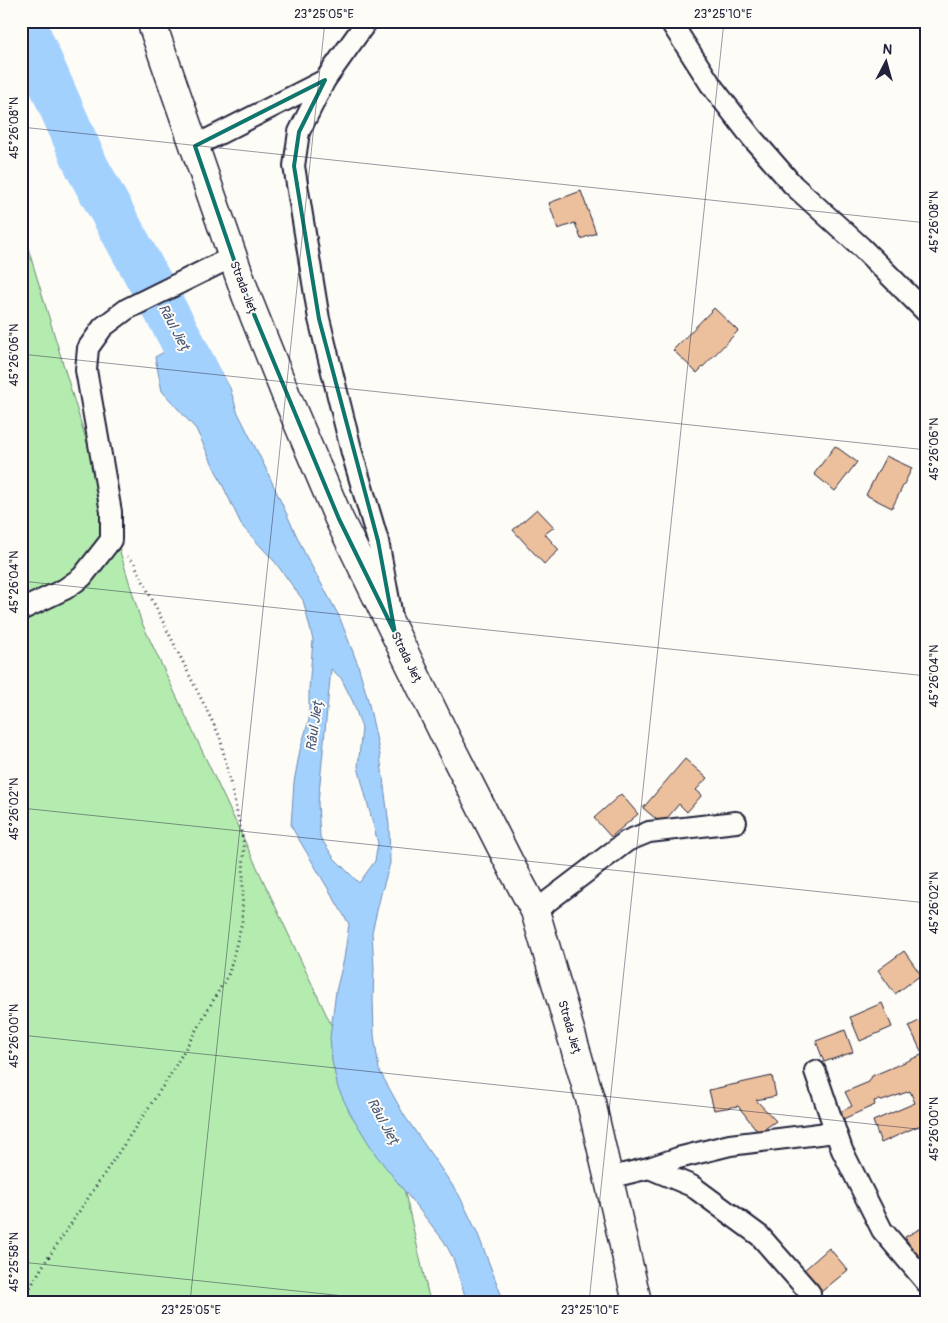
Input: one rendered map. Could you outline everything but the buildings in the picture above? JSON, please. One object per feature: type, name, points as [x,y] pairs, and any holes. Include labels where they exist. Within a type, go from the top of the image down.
[{"type":"main road","name":"Strada Jieț","points":[[151,21],[232,257],[286,395],[339,519],[498,841],[535,911],[591,1102],[637,1302]]},
{"type":"street","points":[[367,21],[325,80],[299,132],[294,166],[319,319],[352,453],[378,541],[395,633]]},
{"type":"street","points":[[670,21],[711,85],[764,152],[793,185],[861,247],[927,313]]},
{"type":"street","points":[[195,146],[325,80]]},
{"type":"street","points":[[21,610],[65,589],[82,577],[110,540],[111,512],[86,370],[88,348],[103,327],[127,309],[232,257]]},
{"type":"street","points":[[535,911],[627,841],[650,832],[736,822]]},
{"type":"street","points":[[815,1071],[835,1132],[882,1230],[927,1283]]},
{"type":"street","points":[[608,1178],[730,1145],[835,1132]]},
{"type":"street","points":[[649,1168],[692,1186],[760,1236],[810,1293]]},
{"type":"path","points":[[28,1302],[30,1288],[42,1267],[169,1077],[229,973],[242,922],[244,844],[220,737],[134,563],[110,540]]},
{"type":"highlighted area","points":[[325,80],[299,132],[294,166],[319,319],[378,541],[395,633],[339,519],[246,295],[195,146]]},
{"type":"green space","points":[[21,225],[141,621],[400,1171],[430,1302],[21,1302]]},
{"type":"water","points":[[198,333],[230,388],[237,411],[305,554],[339,616],[358,665],[380,755],[389,825],[390,863],[372,932],[374,1035],[379,1070],[404,1115],[459,1195],[477,1232],[504,1302],[467,1302],[453,1258],[444,1241],[376,1155],[350,1113],[338,1088],[332,1061],[330,1037],[336,991],[344,959],[349,924],[291,826],[294,782],[300,750],[309,720],[309,689],[313,640],[303,600],[275,562],[242,526],[196,429],[162,391],[155,357]],"holes":[[[331,669],[341,678],[353,702],[362,728],[358,767],[378,843],[375,861],[359,883],[334,858],[320,837],[318,803]]]},
{"type":"waterway","name":"Râul Jieț","points":[[23,21],[87,167],[179,335],[209,396]]}]
